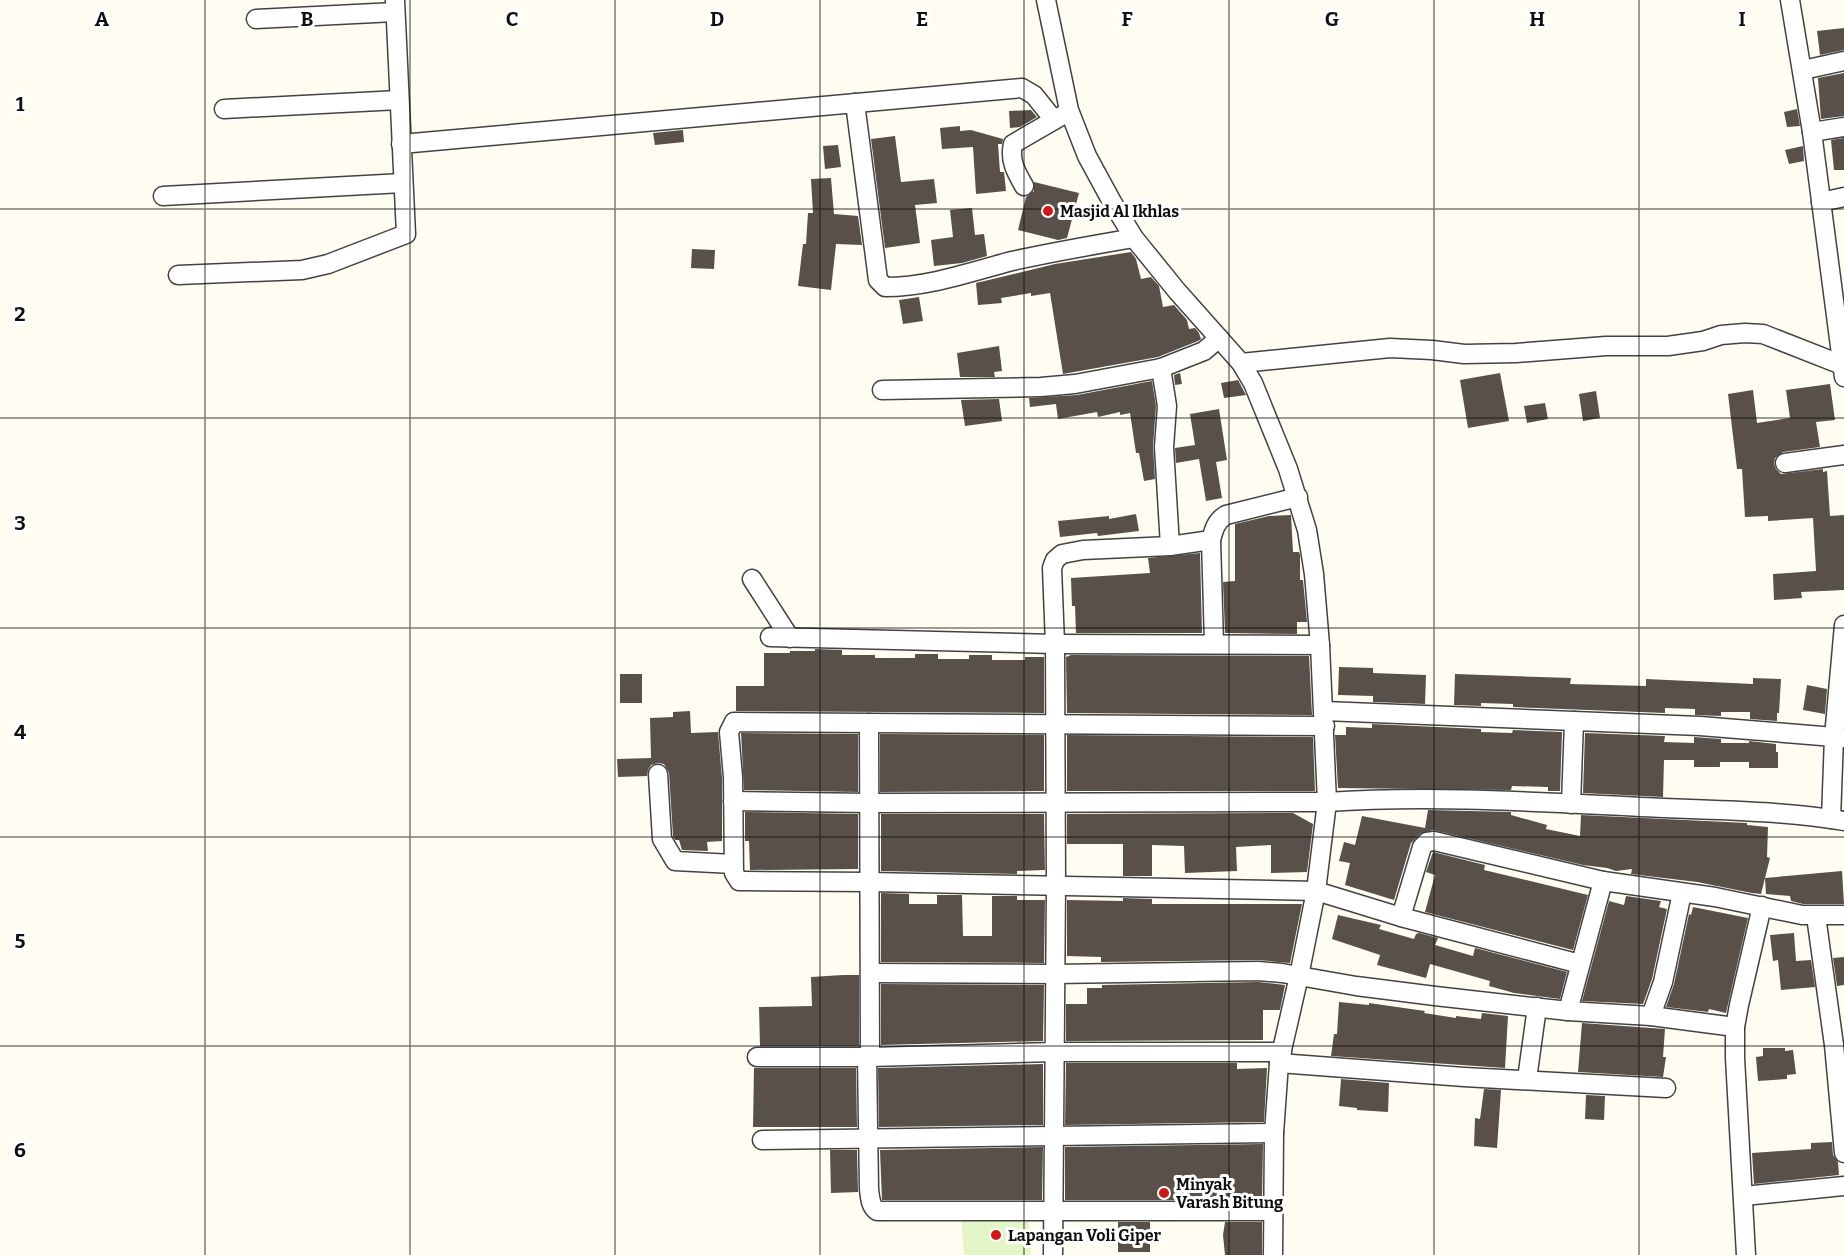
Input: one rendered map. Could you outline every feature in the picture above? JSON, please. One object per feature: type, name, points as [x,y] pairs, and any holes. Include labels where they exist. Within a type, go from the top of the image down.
[{"type":"street","points":[[1046,0],[1062,115]]},
{"type":"street","points":[[1241,363],[1390,348],[1464,354],[1516,353],[1606,346],[1668,346],[1703,341],[1721,335],[1745,333],[1763,334],[1843,371],[1837,265],[1821,202],[1803,70],[1790,0]]},
{"type":"street","points":[[178,275],[302,270],[328,264],[406,234],[395,6],[256,19]]},
{"type":"street","points":[[1803,70],[1844,61]]},
{"type":"street","points":[[401,144],[1022,88],[1062,115],[1134,238],[1241,363],[1257,391],[1298,497],[1307,530],[1314,574],[1320,645],[1327,802],[1316,891],[1280,1058],[1274,1133],[1273,1255]]},
{"type":"street","points":[[224,109],[399,100]]},
{"type":"street","points":[[855,103],[878,280],[885,287],[941,281],[1036,256],[1134,238]]},
{"type":"street","points":[[1024,186],[1012,161],[1013,144],[1062,115]]},
{"type":"street","points":[[1812,132],[1844,127]]},
{"type":"street","points":[[163,196],[403,183]]},
{"type":"street","points":[[1821,202],[1844,197]]},
{"type":"street","points":[[882,390],[1041,387],[1075,384],[1161,368],[1204,351],[1219,338]]},
{"type":"street","points":[[1161,368],[1167,406],[1164,447],[1170,546]]},
{"type":"street","points":[[1785,463],[1844,455]]},
{"type":"street","points":[[1214,644],[1211,540],[1214,528],[1226,515],[1298,497]]},
{"type":"street","points":[[1053,1255],[1056,886],[1055,644],[1052,568],[1055,560],[1062,554],[1110,548],[1170,546],[1211,540]]},
{"type":"street","points":[[752,579],[790,638]]},
{"type":"street","points":[[734,801],[1327,802],[1403,798],[1753,813],[1838,820],[1844,625]]},
{"type":"street","points":[[770,637],[1055,644],[1320,645]]},
{"type":"street","points":[[1580,964],[1401,917],[1316,891],[739,880],[734,873],[733,864],[734,801],[729,732],[735,722],[1055,725],[1324,718],[1574,721],[1700,726],[1839,737]]},
{"type":"street","points":[[1571,804],[1574,721]]},
{"type":"street","points":[[869,723],[871,973],[867,1137],[870,1201],[873,1208],[877,1211],[1273,1211]]},
{"type":"street","points":[[658,774],[662,838],[675,861],[733,864]]},
{"type":"street","points":[[1401,917],[1419,854],[1426,842],[1449,843],[1603,881],[1762,906],[1786,912],[1816,916],[1844,915]]},
{"type":"street","points":[[1568,1011],[1603,881]]},
{"type":"street","points":[[1652,1016],[1663,981],[1682,893]]},
{"type":"street","points":[[1746,1255],[1735,1027],[1762,906]]},
{"type":"street","points":[[1816,916],[1834,1045],[1844,1153]]},
{"type":"street","points":[[871,973],[1054,974],[1235,971],[1282,973],[1367,988],[1568,1011],[1652,1016],[1735,1027]]},
{"type":"street","points":[[1527,1079],[1537,1007]]},
{"type":"street","points":[[757,1057],[869,1057],[1055,1052],[1280,1058],[1464,1077],[1666,1088]]},
{"type":"street","points":[[762,1140],[1054,1134],[1274,1133]]},
{"type":"street","points":[[1743,1196],[1844,1186]]},
{"type":"green space","name":"Lapangan Voli Giper","points":[[1028,1213],[1031,1255],[964,1255],[961,1216]]},
{"type":"building","points":[[1844,28],[1844,50],[1820,55],[1817,31]]},
{"type":"building","points":[[1844,73],[1844,116],[1821,119],[1818,78]]},
{"type":"building","points":[[1797,109],[1800,126],[1787,127],[1784,112]]},
{"type":"building","points":[[1031,110],[1037,117],[1020,127],[1010,128],[1009,111]]},
{"type":"building","points":[[960,126],[960,131],[971,130],[1003,139],[1002,144],[998,144],[1000,172],[1004,172],[1006,191],[976,194],[973,147],[942,149],[940,128]]},
{"type":"building","points":[[683,130],[684,142],[655,145],[653,133]]},
{"type":"building","points":[[895,136],[901,182],[934,179],[937,203],[915,205],[920,243],[885,248],[871,139]]},
{"type":"building","points":[[1844,138],[1844,170],[1834,170],[1831,140]]},
{"type":"building","points":[[838,145],[841,167],[825,169],[823,146]]},
{"type":"building","points":[[1803,146],[1804,161],[1789,164],[1785,150]]},
{"type":"building","points":[[831,178],[834,214],[858,216],[862,245],[836,244],[831,290],[798,286],[803,244],[806,244],[808,213],[813,213],[811,179]]},
{"type":"building","name":"Masjid Al Ikhlas","points":[[1034,182],[1079,193],[1067,238],[1058,240],[1018,230],[1026,197],[1034,191]]},
{"type":"building","points":[[972,208],[975,235],[984,234],[987,256],[962,263],[934,266],[931,240],[953,237],[950,210]]},
{"type":"building","points":[[692,249],[715,250],[714,269],[691,268]]},
{"type":"building","points":[[1131,252],[1136,259],[1141,279],[1151,277],[1159,286],[1163,307],[1174,305],[1187,320],[1189,329],[1195,328],[1201,339],[1158,357],[1063,374],[1050,293],[1031,296],[1031,293],[1001,298],[1002,303],[978,305],[976,283],[1055,264]]},
{"type":"building","points":[[919,297],[923,321],[903,324],[899,300]]},
{"type":"building","points":[[999,346],[1002,371],[994,372],[995,377],[960,377],[957,353]]},
{"type":"building","points":[[1180,373],[1182,384],[1175,385],[1174,375]]},
{"type":"building","points":[[1500,373],[1509,421],[1468,428],[1460,380]]},
{"type":"building","points":[[1238,380],[1246,395],[1224,398],[1221,383]]},
{"type":"building","points":[[1152,381],[1156,406],[1153,446],[1155,479],[1144,481],[1139,453],[1136,453],[1130,413],[1120,415],[1120,412],[1098,417],[1097,412],[1058,419],[1056,404],[1030,407],[1029,398],[1077,395]]},
{"type":"building","points":[[1830,384],[1835,420],[1816,422],[1820,447],[1783,452],[1775,458],[1774,464],[1781,474],[1823,469],[1823,472],[1827,471],[1830,516],[1844,515],[1844,590],[1801,592],[1802,598],[1774,600],[1773,574],[1816,571],[1813,518],[1768,521],[1768,516],[1745,517],[1742,469],[1737,469],[1728,394],[1753,390],[1757,423],[1790,418],[1786,390]]},
{"type":"building","points":[[1596,391],[1600,418],[1583,421],[1579,394]]},
{"type":"building","points":[[999,399],[1002,421],[965,426],[961,400]]},
{"type":"building","points":[[1545,403],[1548,419],[1527,423],[1524,406]]},
{"type":"building","points":[[1219,409],[1227,460],[1216,462],[1222,498],[1206,501],[1199,459],[1176,463],[1175,448],[1195,445],[1190,414]]},
{"type":"building","points":[[1136,514],[1139,531],[1098,536],[1097,533],[1060,537],[1058,521],[1109,516],[1109,519]]},
{"type":"building","points":[[1291,515],[1293,552],[1299,552],[1300,555],[1300,580],[1303,580],[1307,622],[1297,622],[1297,634],[1225,633],[1223,582],[1235,581],[1235,524],[1269,516]]},
{"type":"building","points":[[1200,553],[1202,633],[1076,633],[1071,578],[1150,573],[1148,558]]},
{"type":"building","points":[[815,649],[842,650],[842,655],[875,655],[875,658],[915,658],[915,654],[938,654],[938,659],[969,659],[969,655],[992,655],[992,660],[1025,660],[1025,657],[1044,657],[1044,713],[736,711],[736,686],[764,686],[764,653],[790,653],[790,651],[815,651]]},
{"type":"building","points":[[1071,655],[1309,656],[1312,715],[1067,713],[1066,657]]},
{"type":"building","points":[[1339,667],[1373,668],[1373,673],[1426,675],[1425,704],[1373,702],[1373,696],[1338,695]]},
{"type":"building","points":[[620,674],[642,674],[642,703],[620,703]]},
{"type":"building","points":[[1455,674],[1571,678],[1570,684],[1646,686],[1646,679],[1753,684],[1753,678],[1781,679],[1779,713],[1777,713],[1777,721],[1750,719],[1750,712],[1721,712],[1721,716],[1695,715],[1695,709],[1665,708],[1665,713],[1513,707],[1513,704],[1454,705]]},
{"type":"building","points":[[1807,685],[1827,689],[1825,714],[1803,710]]},
{"type":"building","points":[[690,711],[691,733],[718,732],[722,778],[722,841],[707,842],[708,851],[682,850],[679,840],[675,840],[669,773],[664,764],[651,765],[647,776],[618,777],[617,759],[651,758],[650,718],[673,717],[673,712]]},
{"type":"building","points":[[1372,724],[1481,729],[1481,732],[1512,733],[1513,730],[1562,732],[1560,791],[1548,791],[1548,787],[1512,786],[1511,790],[1338,788],[1335,735],[1346,735],[1346,727],[1372,728]]},
{"type":"building","points":[[741,733],[858,734],[858,792],[744,790]]},
{"type":"building","points":[[1585,733],[1665,736],[1664,742],[1694,743],[1694,737],[1721,739],[1721,743],[1749,743],[1749,741],[1776,744],[1778,768],[1749,768],[1749,762],[1720,762],[1720,767],[1694,767],[1694,760],[1664,760],[1663,797],[1583,793]]},
{"type":"building","points":[[880,734],[1044,735],[1044,791],[880,792]]},
{"type":"building","points":[[1067,735],[1313,737],[1315,791],[1067,791]]},
{"type":"building","points":[[1428,810],[1511,812],[1511,815],[1547,825],[1546,829],[1580,836],[1581,815],[1747,823],[1747,825],[1768,827],[1767,857],[1770,858],[1761,894],[1697,882],[1631,874],[1632,869],[1616,871],[1583,865],[1433,830],[1420,834],[1411,843],[1394,900],[1345,885],[1350,863],[1339,861],[1344,842],[1355,845],[1362,816],[1425,828]]},
{"type":"building","points":[[745,812],[858,814],[858,869],[750,870],[749,841],[745,841]]},
{"type":"building","points":[[1293,813],[1313,824],[1307,872],[1271,873],[1271,845],[1236,847],[1237,871],[1185,873],[1184,846],[1152,845],[1152,876],[1123,876],[1123,844],[1067,844],[1067,814]]},
{"type":"building","points":[[881,814],[1044,814],[1045,870],[1017,871],[1017,874],[881,871]]},
{"type":"building","points":[[1433,852],[1485,865],[1484,870],[1588,895],[1573,950],[1425,912],[1435,875],[1426,872]]},
{"type":"building","points":[[1842,871],[1844,904],[1803,904],[1791,901],[1790,896],[1766,894],[1765,878]]},
{"type":"building","points":[[881,893],[909,894],[909,904],[937,904],[937,895],[962,895],[963,936],[992,936],[992,896],[1017,896],[1017,900],[1045,900],[1044,963],[881,962]]},
{"type":"building","points":[[1626,896],[1661,901],[1659,907],[1667,909],[1652,979],[1643,1004],[1582,1001],[1609,901],[1624,905]]},
{"type":"building","points":[[1123,898],[1152,899],[1152,904],[1302,904],[1290,963],[1258,960],[1101,962],[1101,957],[1067,956],[1067,900],[1123,901]]},
{"type":"building","points":[[1693,907],[1748,918],[1726,1013],[1709,1009],[1708,1012],[1666,1007],[1674,984],[1689,914],[1691,915]]},
{"type":"building","points":[[1338,915],[1381,925],[1379,929],[1414,939],[1419,933],[1438,938],[1435,945],[1473,956],[1475,948],[1567,972],[1560,999],[1514,993],[1489,986],[1490,981],[1430,964],[1426,978],[1377,965],[1380,955],[1332,939]]},
{"type":"building","points":[[1794,933],[1796,961],[1811,960],[1815,987],[1781,990],[1778,960],[1773,961],[1770,935]]},
{"type":"building","points":[[1844,957],[1844,985],[1837,986],[1833,958]]},
{"type":"building","points":[[859,975],[859,1046],[760,1046],[759,1007],[812,1006],[811,977]]},
{"type":"building","points":[[1258,982],[1285,985],[1280,1010],[1263,1010],[1263,1040],[1066,1041],[1066,1004],[1087,1004],[1087,988],[1102,988],[1102,985]]},
{"type":"building","points":[[881,984],[1044,985],[1043,1041],[881,1045]]},
{"type":"building","points":[[1339,1002],[1369,1005],[1369,1003],[1456,1018],[1456,1016],[1481,1019],[1482,1013],[1508,1016],[1505,1068],[1331,1056],[1334,1034],[1337,1034]]},
{"type":"building","points":[[1582,1023],[1665,1029],[1663,1057],[1666,1057],[1663,1077],[1578,1072]]},
{"type":"building","points":[[1763,1048],[1793,1050],[1796,1074],[1787,1075],[1787,1079],[1758,1081],[1756,1057],[1763,1056]]},
{"type":"building","points":[[1066,1063],[1237,1063],[1237,1069],[1267,1068],[1264,1122],[1065,1125]]},
{"type":"building","points":[[1043,1064],[1043,1125],[879,1127],[878,1068]]},
{"type":"building","points":[[754,1068],[856,1068],[857,1127],[753,1127]]},
{"type":"building","points":[[1341,1079],[1389,1083],[1388,1112],[1339,1106]]},
{"type":"building","points":[[1484,1089],[1501,1090],[1497,1148],[1474,1146],[1475,1118],[1480,1119]]},
{"type":"building","points":[[1586,1095],[1605,1096],[1604,1120],[1585,1119]]},
{"type":"building","points":[[1832,1142],[1839,1175],[1754,1184],[1752,1153],[1811,1149],[1811,1143]]},
{"type":"building","points":[[1263,1144],[1262,1200],[1065,1200],[1065,1147]]},
{"type":"building","points":[[1043,1147],[1042,1200],[882,1200],[880,1150]]},
{"type":"building","points":[[830,1150],[857,1150],[858,1192],[831,1193]]},
{"type":"building","points":[[1118,1222],[1150,1222],[1150,1252],[1118,1252]]},
{"type":"building","points":[[1225,1222],[1262,1222],[1262,1255],[1225,1255],[1223,1235]]},
{"type":"place","name":"Masjid Al Ikhlas","points":[[1048,211]]},
{"type":"place","name":"Minyak Varash Bitung","points":[[1164,1193]]},
{"type":"place","name":"Lapangan Voli Giper","points":[[996,1235]]}]
